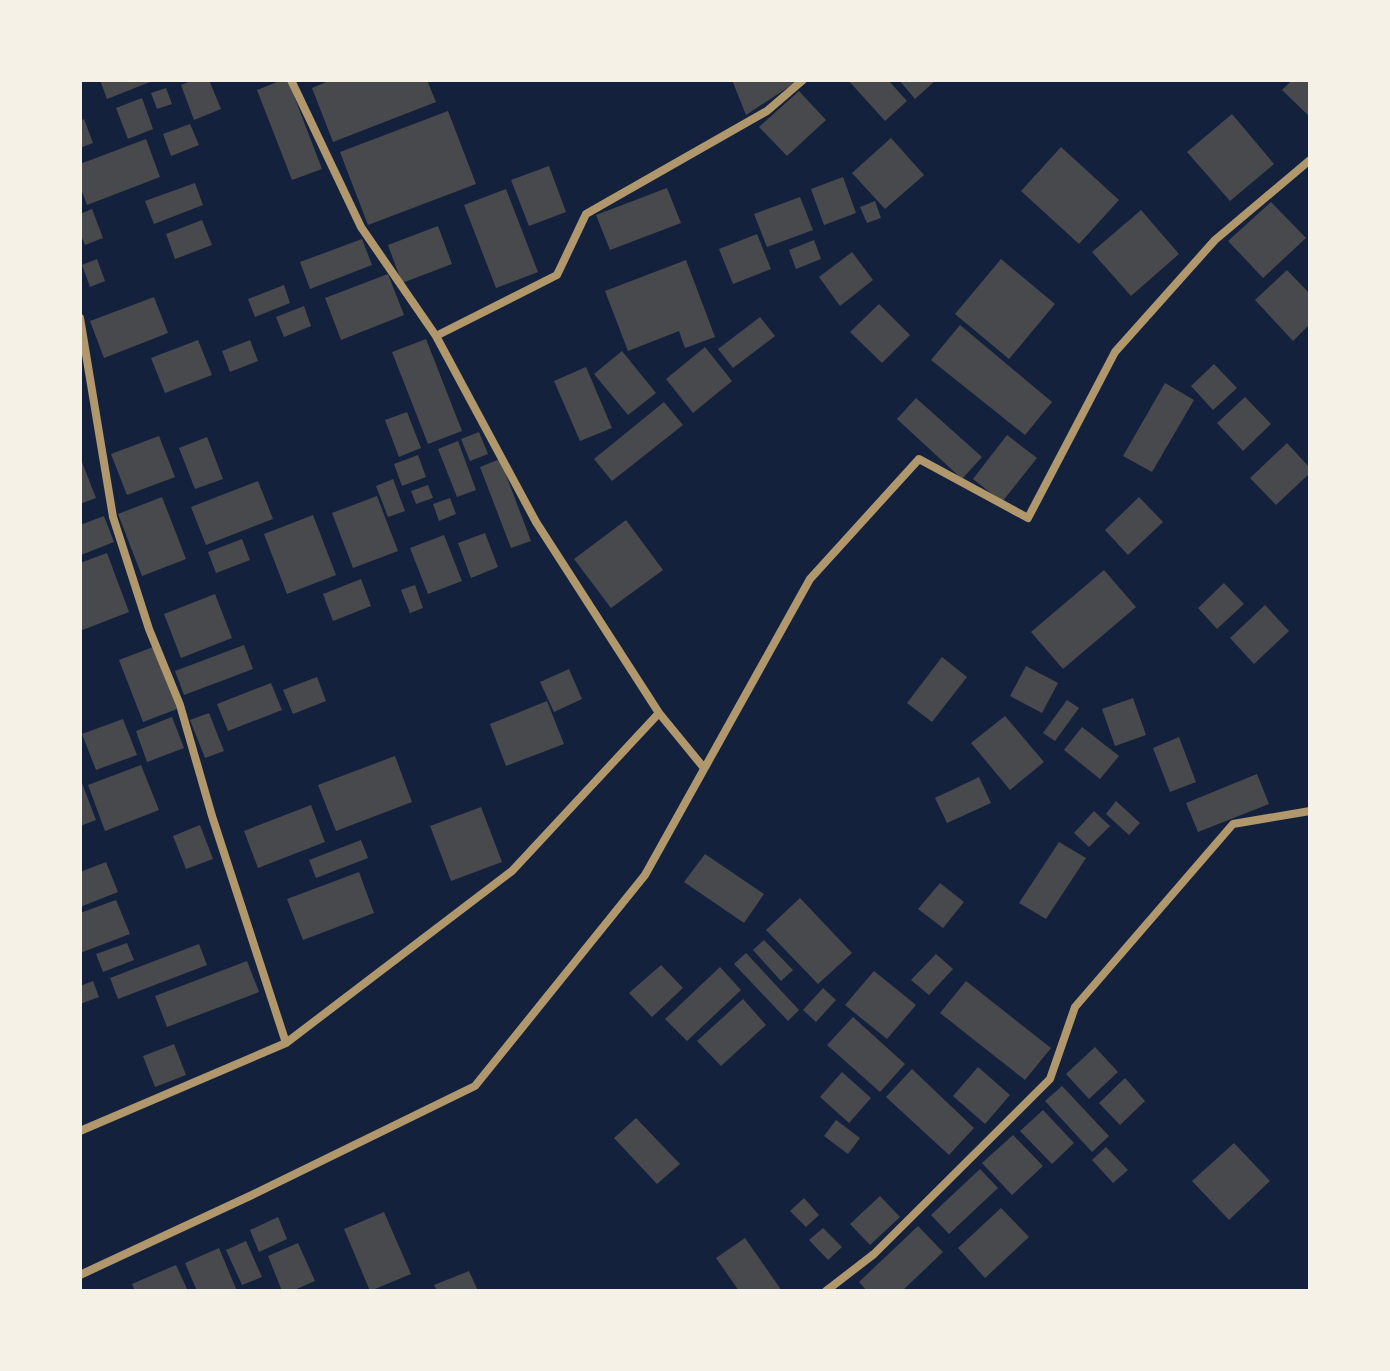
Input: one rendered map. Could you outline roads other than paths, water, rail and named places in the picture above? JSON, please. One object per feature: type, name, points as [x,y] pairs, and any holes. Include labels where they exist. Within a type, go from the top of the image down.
[{"type":"street","points":[[291,80],[361,227],[436,336],[536,522],[659,713],[704,768]]},
{"type":"street","points":[[436,336],[557,275],[586,214],[767,111],[803,80]]},
{"type":"street","points":[[80,1275],[475,1086],[645,875],[810,579],[919,459],[1028,518],[1115,352],[1215,240],[1310,160]]},
{"type":"street","points":[[80,318],[113,517],[149,629],[180,705],[212,816],[286,1043]]},
{"type":"street","points":[[80,1131],[286,1043],[512,871],[659,713]]},
{"type":"street","points":[[826,1291],[874,1254],[1050,1079],[1075,1007],[1233,824],[1310,811]]}]
